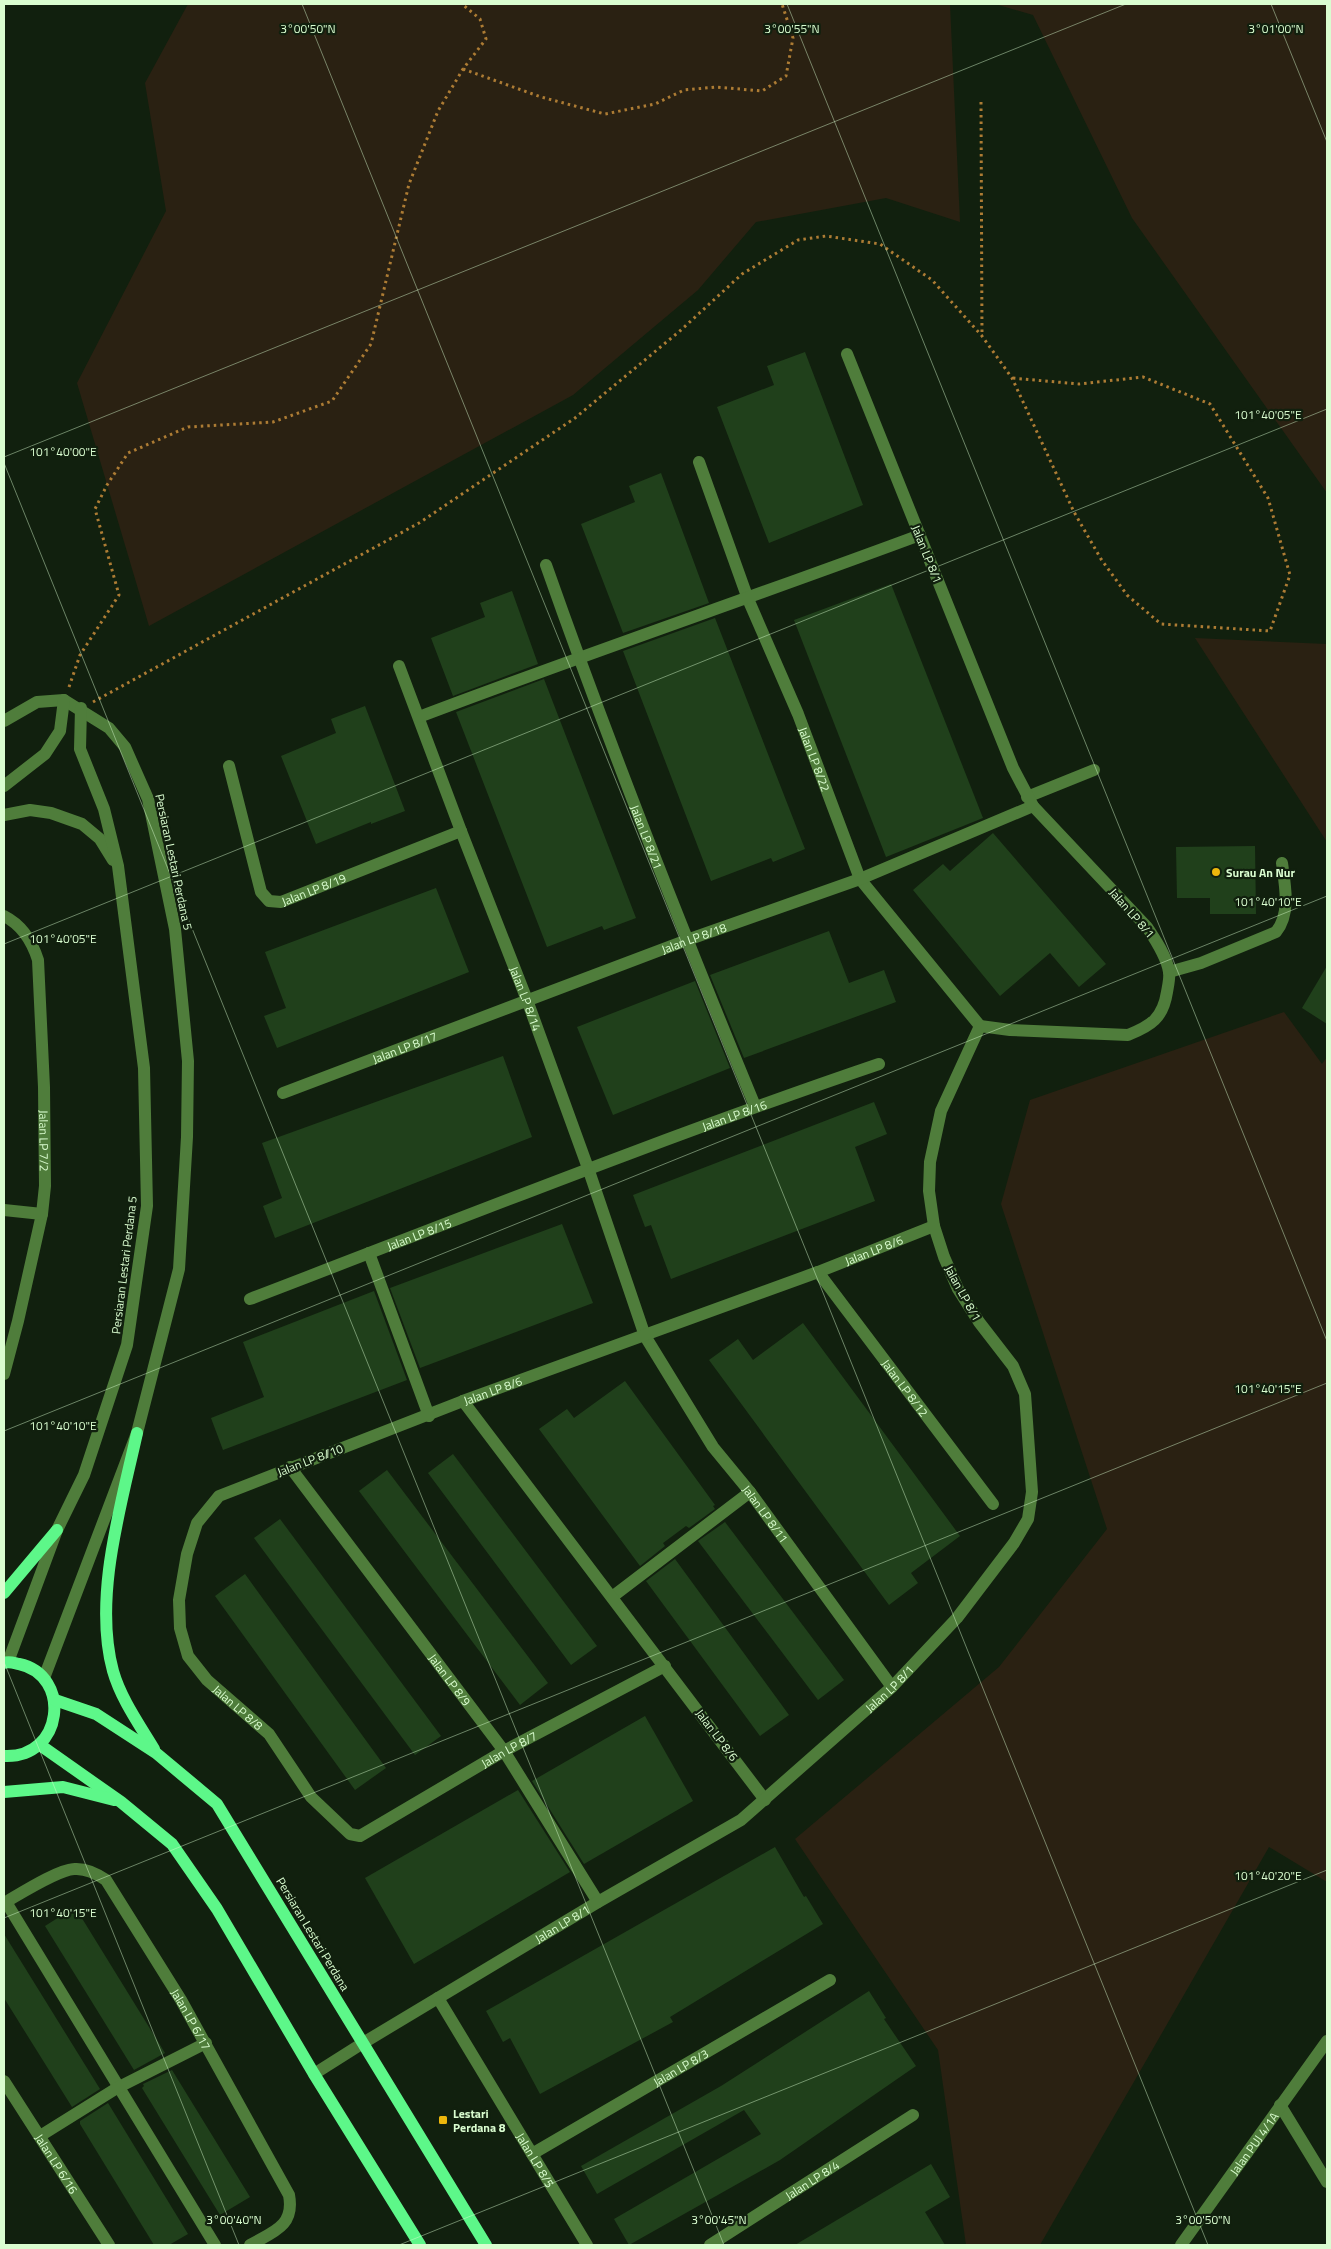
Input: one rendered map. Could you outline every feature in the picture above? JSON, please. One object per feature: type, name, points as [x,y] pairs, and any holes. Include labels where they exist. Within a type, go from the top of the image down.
[{"type":"main road","points":[[137,1433],[109,1564],[107,1631],[113,1672],[132,1712],[156,1753]]},
{"type":"main road","points":[[4,1593],[57,1530]]},
{"type":"main road","name":"Persiaran Lestari Perdana 5","points":[[6,1662],[28,1666],[44,1678]]},
{"type":"main road","points":[[4,1756],[18,1756],[40,1745],[53,1725],[55,1700],[44,1678]]},
{"type":"main road","name":"Persiaran Lestari Perdana","points":[[55,1700],[96,1714],[156,1753],[217,1804],[486,2245]]},
{"type":"main road","points":[[40,1745],[121,1802],[172,1844],[217,1910],[314,2074],[420,2245]]},
{"type":"main road","points":[[4,1792],[63,1787],[121,1802]]},
{"type":"street","name":"Jalan LP 8/1","points":[[314,2074],[363,2042],[598,1902],[741,1820],[892,1687],[957,1618],[999,1564],[1028,1519],[1032,1492],[1025,1394],[1013,1366],[979,1322],[958,1288],[944,1257],[934,1226],[929,1191],[930,1162],[936,1130],[941,1111],[980,1026],[1010,1030],[1128,1035],[1145,1028],[1158,1018],[1166,999],[1169,972],[1157,942],[1147,927],[1030,801],[1013,768],[847,354]]},
{"type":"street","name":"Jalan LP 8/22","points":[[699,462],[748,599],[798,714],[860,879],[980,1026]]},
{"type":"street","points":[[419,717],[579,657],[748,599],[920,535]]},
{"type":"street","name":"Jalan LP 8/21","points":[[546,565],[687,940],[756,1106]]},
{"type":"street","name":"Jalan LP 8/14","points":[[399,666],[527,1000],[588,1168],[644,1336]]},
{"type":"street","points":[[4,786],[45,754],[60,731],[64,700]]},
{"type":"street","points":[[4,721],[37,702],[64,700],[81,708]]},
{"type":"street","name":"Persiaran Lestari Perdana 5","points":[[6,1662],[57,1530],[84,1475],[127,1345],[148,1206],[144,1068],[118,866],[104,809],[80,749],[81,708]]},
{"type":"street","name":"Persiaran Lestari Perdana 5","points":[[44,1678],[137,1433],[179,1269],[187,1137],[188,1061],[175,929],[148,799],[125,748],[109,728],[81,708]]},
{"type":"street","name":"Jalan LP 8/19","points":[[229,766],[261,892],[269,901],[281,902],[461,831]]},
{"type":"street","name":"Jalan LP 8/18","points":[[527,1000],[687,940],[860,879],[1094,770]]},
{"type":"street","points":[[4,815],[30,810],[51,813],[82,824],[100,839],[118,866]]},
{"type":"street","points":[[1169,972],[1201,963],[1276,932],[1283,924],[1285,909],[1282,863]]},
{"type":"street","name":"Jalan LP 7/2","points":[[4,916],[12,920],[24,932],[33,945],[38,960],[44,1087],[45,1186],[42,1214],[4,1374]]},
{"type":"street","name":"Jalan LP 8/17","points":[[282,1093],[527,1000]]},
{"type":"street","name":"Jalan LP 8/16","points":[[588,1168],[756,1106],[879,1064]]},
{"type":"street","name":"Jalan LP 8/15","points":[[250,1299],[588,1168]]},
{"type":"street","points":[[4,1210],[42,1214]]},
{"type":"street","name":"Jalan LP 8/6","points":[[765,1800],[463,1401],[818,1272],[934,1226]]},
{"type":"street","points":[[369,1253],[429,1416]]},
{"type":"street","name":"Jalan LP 8/12","points":[[818,1272],[993,1504]]},
{"type":"street","name":"Jalan LP 8/11","points":[[644,1336],[713,1447],[750,1492],[892,1687]]},
{"type":"street","name":"Jalan LP 8//10","points":[[187,1554],[197,1523],[219,1496],[290,1467],[429,1416],[463,1401]]},
{"type":"street","name":"Jalan LP 8/9","points":[[290,1467],[504,1751],[598,1902]]},
{"type":"street","points":[[612,1597],[750,1492]]},
{"type":"street","name":"Jalan LP 8/8","points":[[187,1554],[178,1600],[180,1628],[188,1656],[207,1680],[269,1734],[311,1797],[350,1834],[355,1836]]},
{"type":"street","name":"Jalan LP 8/7","points":[[355,1836],[365,1835],[504,1751],[665,1666]]},
{"type":"street","name":"Jalan LP 6/17","points":[[5,1903],[62,1872],[73,1869],[85,1869],[96,1873],[106,1880],[206,2043],[289,2195],[291,2206],[288,2220],[277,2230],[250,2245]]},
{"type":"street","points":[[5,1903],[214,2245]]},
{"type":"street","name":"Jalan LP 8/3","points":[[532,2154],[830,1980]]},
{"type":"street","name":"Jalan LP 8/5","points":[[438,1998],[587,2245]]},
{"type":"street","name":"Jalan PUJ 4/1A","points":[[1181,2245],[1327,2041]]},
{"type":"street","points":[[40,2136],[117,2088],[206,2043]]},
{"type":"street","name":"Jalan LP 6/16","points":[[4,2081],[109,2245]]},
{"type":"street","points":[[1280,2105],[1327,2182]]},
{"type":"street","name":"Jalan LP 8/4","points":[[710,2245],[913,2115]]},
{"type":"path","points":[[64,700],[80,656],[119,595],[95,509],[106,484],[128,453],[188,427],[273,422],[332,401],[371,344],[409,184],[438,111],[463,69],[486,39],[480,19],[462,4]]},
{"type":"path","points":[[463,69],[540,97],[605,114],[655,104],[684,90],[716,87],[762,91],[786,76],[793,38],[782,4]]},
{"type":"path","points":[[982,102],[982,336]]},
{"type":"path","points":[[81,708],[419,523],[575,418],[681,330],[742,274],[798,240],[826,236],[880,244],[932,280],[982,336],[1012,378],[1074,512],[1101,559],[1127,595],[1161,624],[1270,631],[1290,575],[1268,498],[1210,404],[1143,377],[1079,384],[1012,378]]},
{"type":"shaded area","points":[[188,4],[950,4],[960,222],[886,198],[756,222],[698,290],[573,395],[149,626],[77,383],[166,211],[145,83]]},
{"type":"shaded area","points":[[995,4],[1327,4],[1327,493],[1132,218],[1033,15]]},
{"type":"shaded area","points":[[1195,638],[1327,644],[1327,842]]},
{"type":"shaded area","points":[[1284,1012],[1322,1064],[1327,1057],[1327,1882],[1269,1847],[1040,2245],[966,2245],[938,2050],[795,1839],[999,1667],[1107,1529],[1001,1204],[1030,1100]]},
{"type":"building","points":[[805,352],[863,505],[769,543],[717,407],[774,385],[767,366]]},
{"type":"building","points":[[661,473],[709,603],[623,633],[581,524],[635,502],[629,486]]},
{"type":"building","points":[[891,584],[983,818],[886,857],[794,620]]},
{"type":"building","points":[[512,591],[538,664],[453,696],[431,638],[485,617],[480,603]]},
{"type":"building","points":[[715,618],[805,849],[773,862],[771,858],[711,881],[623,651]]},
{"type":"building","points":[[544,679],[636,918],[604,930],[602,926],[547,947],[456,712]]},
{"type":"building","points":[[365,706],[405,811],[371,824],[371,822],[316,844],[281,756],[336,733],[331,719]]},
{"type":"building","points":[[993,833],[1106,964],[1079,987],[1050,953],[1000,996],[913,890],[943,864],[950,871]]},
{"type":"building","name":"Surau An Nur","points":[[1255,846],[1256,914],[1210,914],[1210,898],[1177,898],[1176,847]]},
{"type":"building","points":[[436,888],[469,972],[277,1048],[264,1016],[286,1008],[265,952]]},
{"type":"building","points":[[829,931],[849,983],[884,970],[896,1002],[744,1058],[710,975]]},
{"type":"building","points":[[1327,966],[1327,1024],[1302,1008]]},
{"type":"building","points":[[695,981],[730,1068],[613,1115],[577,1027]]},
{"type":"building","points":[[503,1056],[532,1137],[275,1238],[263,1206],[282,1198],[262,1143]]},
{"type":"building","points":[[874,1102],[887,1134],[855,1147],[875,1201],[671,1279],[651,1225],[645,1227],[633,1195]]},
{"type":"building","points":[[562,1224],[593,1303],[420,1368],[390,1288]]},
{"type":"building","points":[[374,1291],[407,1380],[223,1450],[211,1418],[264,1397],[243,1342]]},
{"type":"building","points":[[803,1323],[960,1536],[911,1573],[918,1583],[889,1605],[709,1360],[738,1339],[753,1360]]},
{"type":"building","points":[[625,1381],[715,1505],[713,1506],[715,1509],[689,1528],[686,1526],[663,1543],[665,1546],[640,1566],[539,1429],[567,1409],[574,1418]]},
{"type":"building","points":[[453,1454],[597,1646],[571,1665],[428,1473]]},
{"type":"building","points":[[387,1470],[548,1683],[520,1705],[359,1491]]},
{"type":"building","points":[[280,1519],[441,1736],[415,1755],[254,1538]]},
{"type":"building","points":[[725,1522],[844,1680],[818,1700],[698,1541]]},
{"type":"building","points":[[675,1559],[789,1715],[760,1736],[646,1581]]},
{"type":"building","points":[[245,1574],[386,1768],[355,1790],[215,1596]]},
{"type":"building","points":[[645,1716],[693,1801],[584,1864],[532,1781]]},
{"type":"building","points":[[518,1790],[570,1872],[414,1964],[365,1878]]},
{"type":"building","points":[[775,1847],[804,1897],[806,1896],[823,1924],[670,2017],[673,2022],[540,2094],[510,2038],[503,2042],[486,2011]]},
{"type":"building","points":[[75,1907],[165,2053],[134,2070],[45,1926]]},
{"type":"building","points":[[4,1934],[100,2089],[72,2107],[4,1998]]},
{"type":"building","points":[[869,1991],[886,2018],[884,2019],[916,2066],[780,2160],[629,2245],[614,2219],[761,2134],[744,2110],[597,2194],[581,2166],[721,2086]]},
{"type":"building","points":[[172,2070],[250,2197],[220,2215],[142,2088],[143,2084]]},
{"type":"building","points":[[108,2103],[188,2234],[169,2245],[154,2245],[80,2124],[80,2121]]},
{"type":"building","points":[[931,2164],[950,2197],[925,2212],[945,2245],[795,2245]]},
{"type":"place","name":"Surau An Nur","points":[[1216,872]]},
{"type":"place","name":"Lestari Perdana 8","points":[[443,2120]]}]
